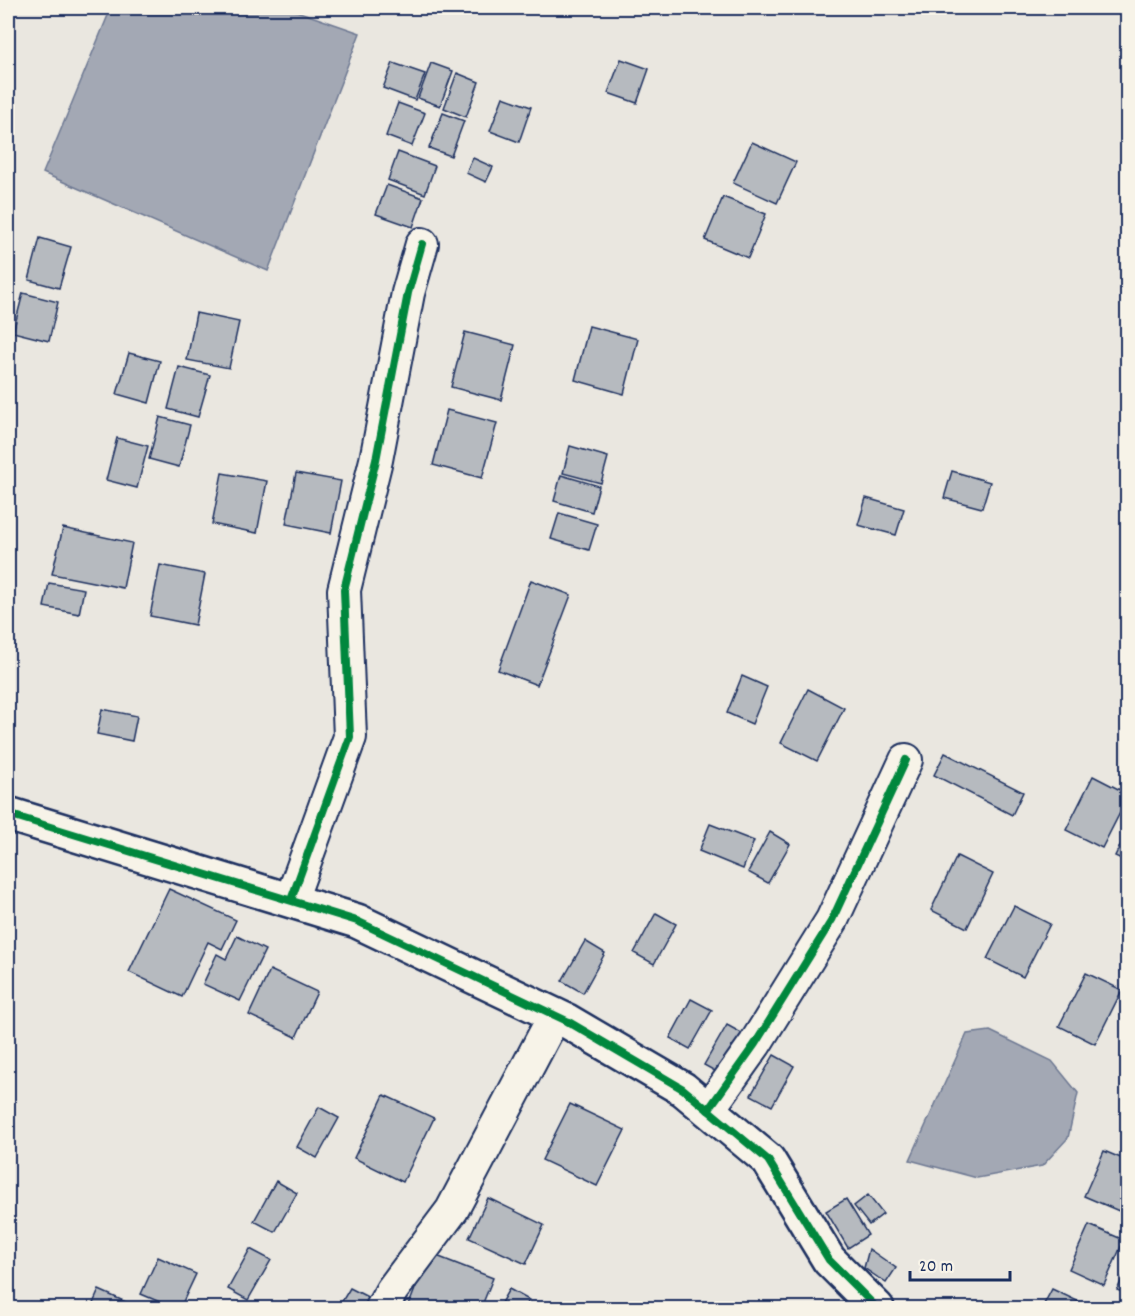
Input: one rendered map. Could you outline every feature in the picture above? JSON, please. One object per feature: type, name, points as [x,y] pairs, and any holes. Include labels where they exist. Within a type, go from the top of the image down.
[{"type":"street","points":[[291,900],[350,737],[344,590],[376,460],[408,293],[422,244]]},
{"type":"street","points":[[708,1110],[755,1044],[832,920],[906,760]]},
{"type":"street","points":[[8,814],[357,921],[555,1015],[683,1089],[768,1160],[829,1260],[877,1308]]},
{"type":"street","points":[[382,1308],[392,1290],[452,1210],[555,1015]]},
{"type":"shaded area","points":[[111,8],[288,8],[360,33],[268,271],[43,173]]},
{"type":"shaded area","points":[[990,1031],[1052,1061],[1078,1093],[1068,1138],[1042,1166],[977,1178],[910,1160],[967,1034]]},
{"type":"building","points":[[621,59],[649,69],[637,103],[608,93]]},
{"type":"building","points":[[393,63],[425,74],[415,100],[383,88]]},
{"type":"building","points":[[431,63],[453,71],[440,106],[418,98]]},
{"type":"building","points":[[457,73],[479,82],[466,117],[444,108]]},
{"type":"building","points":[[503,97],[531,107],[519,142],[490,131]]},
{"type":"building","points":[[398,103],[425,113],[412,146],[386,136]]},
{"type":"building","points":[[443,113],[464,121],[451,156],[429,148]]},
{"type":"building","points":[[752,142],[796,162],[777,203],[733,183]]},
{"type":"building","points":[[398,152],[435,166],[425,194],[388,180]]},
{"type":"building","points":[[473,158],[493,167],[486,182],[466,173]]},
{"type":"building","points":[[387,185],[423,198],[413,227],[376,214]]},
{"type":"building","points":[[723,197],[766,214],[748,258],[705,240]]},
{"type":"building","points":[[40,238],[71,247],[59,288],[29,280]]},
{"type":"building","points":[[23,293],[58,302],[49,341],[13,332]]},
{"type":"building","points":[[196,313],[239,322],[229,368],[187,360]]},
{"type":"building","points":[[589,326],[638,339],[624,394],[575,380]]},
{"type":"building","points":[[465,332],[515,345],[501,400],[451,387]]},
{"type":"building","points":[[129,353],[160,361],[149,403],[117,394]]},
{"type":"building","points":[[179,367],[210,375],[198,417],[168,409]]},
{"type":"building","points":[[447,410],[497,423],[482,478],[433,465]]},
{"type":"building","points":[[160,417],[190,425],[179,467],[149,459]]},
{"type":"building","points":[[117,438],[148,446],[137,488],[106,480]]},
{"type":"building","points":[[570,446],[608,457],[601,483],[563,473]]},
{"type":"building","points":[[952,471],[990,482],[982,508],[944,498]]},
{"type":"building","points":[[222,473],[267,481],[257,533],[212,524]]},
{"type":"building","points":[[296,473],[341,481],[331,533],[286,524]]},
{"type":"building","points":[[561,475],[599,486],[592,512],[554,501]]},
{"type":"building","points":[[8,490],[15,493],[8,515]]},
{"type":"building","points":[[866,498],[904,509],[896,535],[858,525]]},
{"type":"building","points":[[559,513],[597,524],[589,550],[551,539]]},
{"type":"building","points":[[63,528],[132,543],[123,588],[52,574]]},
{"type":"building","points":[[160,565],[205,574],[195,625],[150,616]]},
{"type":"building","points":[[531,580],[571,595],[537,685],[498,670]]},
{"type":"building","points":[[49,583],[84,589],[79,614],[44,607]]},
{"type":"building","points":[[742,676],[767,687],[752,724],[727,713]]},
{"type":"building","points":[[808,689],[844,708],[817,761],[781,743]]},
{"type":"building","points":[[102,709],[137,716],[132,741],[97,734]]},
{"type":"building","points":[[945,753],[1023,792],[1012,815],[934,775]]},
{"type":"building","points":[[1093,776],[1128,794],[1102,848],[1066,830]]},
{"type":"building","points":[[710,824],[754,841],[743,869],[699,851]]},
{"type":"building","points":[[1128,830],[1128,862],[1115,856]]},
{"type":"building","points":[[770,832],[790,844],[768,883],[748,872]]},
{"type":"building","points":[[957,856],[993,874],[967,928],[931,910]]},
{"type":"building","points":[[169,889],[236,920],[222,949],[208,942],[182,997],[129,972]]},
{"type":"building","points":[[1014,906],[1050,924],[1023,977],[987,959]]},
{"type":"building","points":[[656,913],[676,924],[654,964],[634,953]]},
{"type":"building","points":[[237,936],[265,950],[240,1001],[203,984],[217,954],[226,959]]},
{"type":"building","points":[[585,941],[605,953],[583,993],[562,981]]},
{"type":"building","points":[[270,970],[317,992],[296,1037],[249,1015]]},
{"type":"building","points":[[1086,973],[1122,990],[1095,1044],[1059,1026]]},
{"type":"building","points":[[691,999],[712,1010],[690,1049],[670,1038]]},
{"type":"building","points":[[727,1025],[747,1036],[724,1076],[704,1065]]},
{"type":"building","points":[[774,1055],[794,1066],[772,1106],[751,1095]]},
{"type":"building","points":[[384,1095],[434,1118],[403,1182],[354,1158]]},
{"type":"building","points":[[570,1104],[625,1130],[597,1186],[542,1160]]},
{"type":"building","points":[[319,1107],[339,1118],[317,1158],[297,1147]]},
{"type":"building","points":[[1104,1151],[1128,1161],[1128,1192],[1119,1211],[1084,1196]]},
{"type":"building","points":[[276,1181],[297,1193],[275,1232],[254,1221]]},
{"type":"building","points":[[868,1195],[883,1214],[869,1225],[854,1206]]},
{"type":"building","points":[[488,1198],[544,1225],[526,1264],[469,1238]]},
{"type":"building","points":[[846,1199],[868,1235],[848,1248],[826,1211]]},
{"type":"building","points":[[1089,1225],[1124,1240],[1104,1285],[1069,1269]]},
{"type":"building","points":[[250,1249],[271,1260],[248,1300],[228,1289]]},
{"type":"building","points":[[869,1249],[896,1268],[886,1283],[864,1268]]},
{"type":"building","points":[[429,1253],[493,1278],[481,1308],[408,1307]]},
{"type":"building","points":[[158,1257],[196,1274],[180,1308],[174,1308],[141,1294]]},
{"type":"building","points":[[1128,1267],[1128,1294],[1117,1290]]},
{"type":"building","points":[[350,1288],[389,1308],[338,1308]]},
{"type":"building","points":[[509,1289],[529,1300],[525,1308],[498,1308]]},
{"type":"building","points":[[1052,1289],[1088,1306],[1087,1308],[1042,1308]]},
{"type":"building","points":[[99,1290],[137,1307],[137,1308],[91,1308]]},
{"type":"cycle path","points":[[291,900],[350,737],[344,590],[376,460],[408,293],[422,244]]},
{"type":"cycle path","points":[[708,1110],[755,1044],[832,920],[906,760]]},
{"type":"cycle path","points":[[8,814],[357,921],[567,1021],[683,1089],[768,1160],[829,1260],[877,1308]]}]
